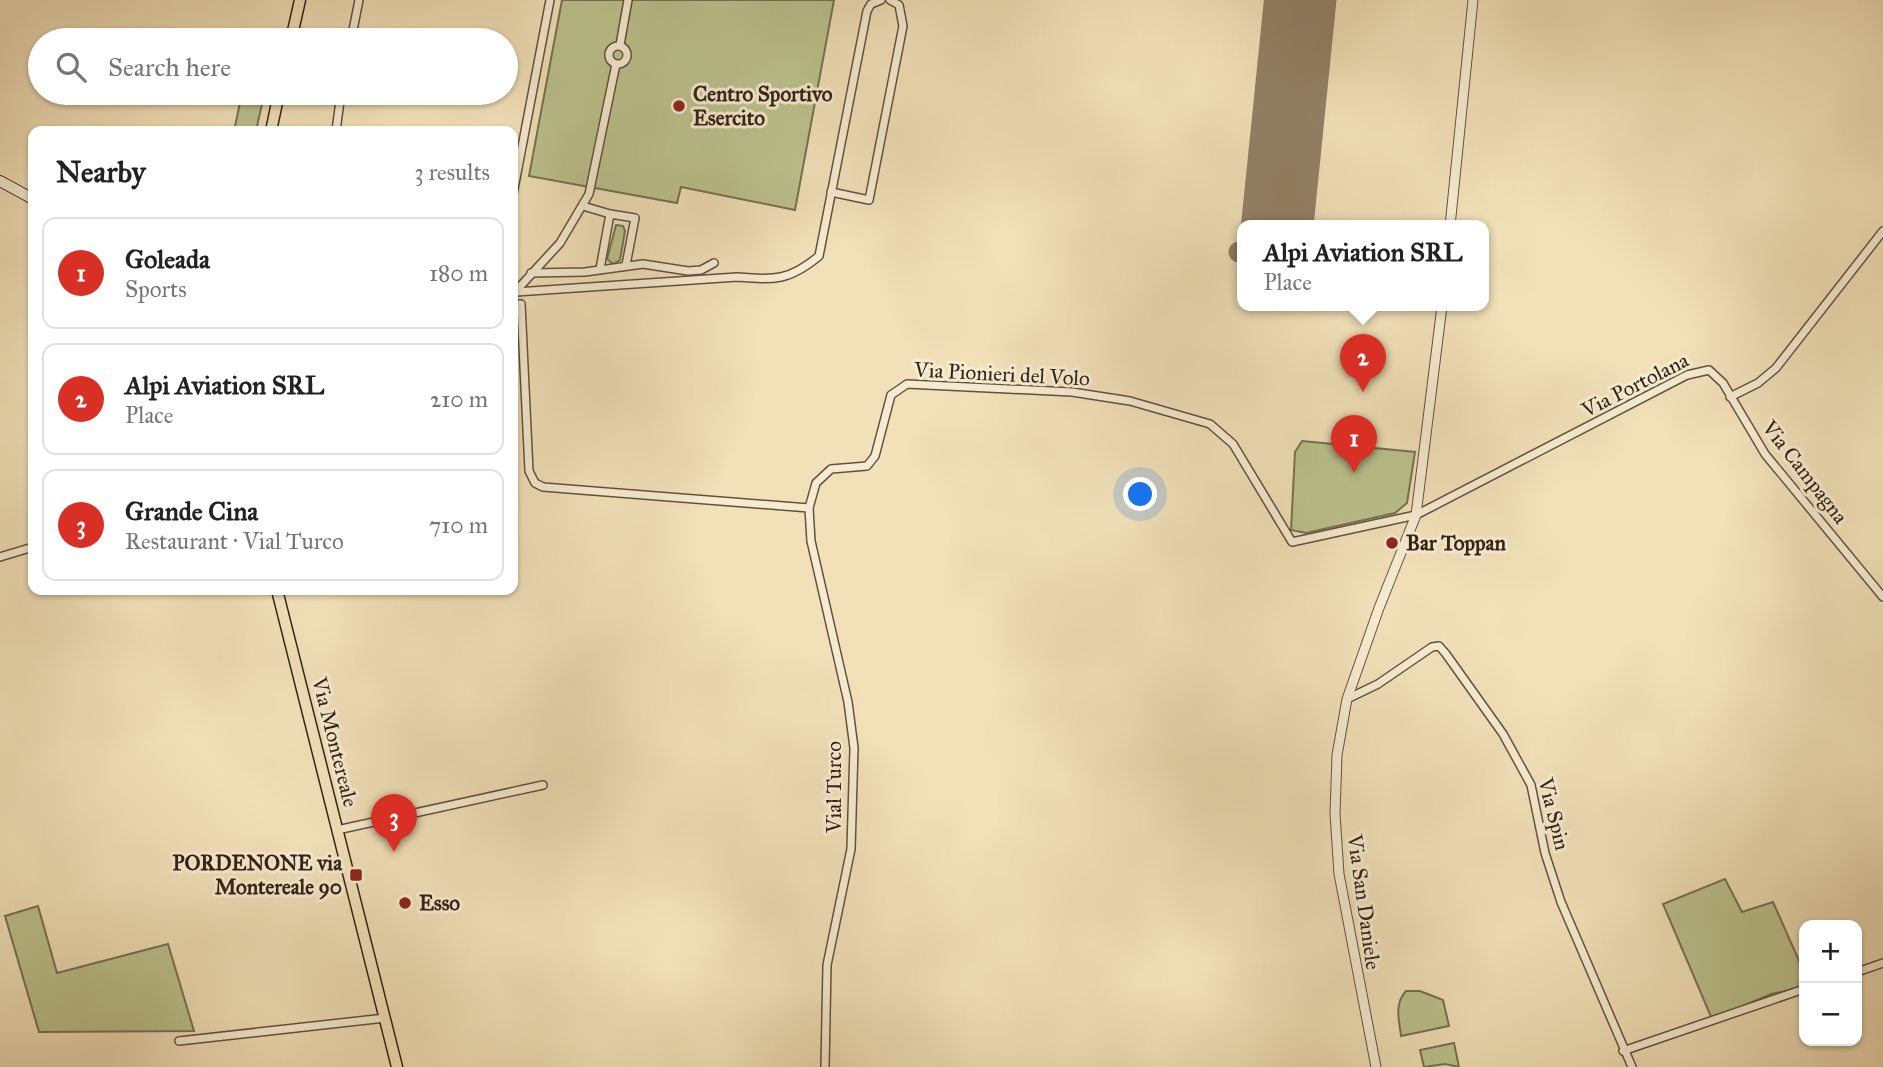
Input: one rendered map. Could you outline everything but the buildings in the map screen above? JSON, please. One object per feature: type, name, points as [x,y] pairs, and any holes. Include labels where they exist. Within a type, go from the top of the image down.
[{"type":"main road","points":[[294,28],[300,0]]},
{"type":"main road","points":[[272,126],[276,105]]},
{"type":"main road","points":[[3,183],[28,196]]},
{"type":"main road","name":"Via Montereale","points":[[278,595],[397,1067]]},
{"type":"street","points":[[353,28],[359,0]]},
{"type":"street","points":[[518,168],[550,0]]},
{"type":"street","points":[[620,46],[628,0]]},
{"type":"street","points":[[518,294],[737,277],[772,280],[792,276],[819,256],[867,11],[871,4],[881,0]]},
{"type":"street","points":[[831,192],[869,200],[903,26],[899,5],[890,0]]},
{"type":"street","points":[[1451,220],[1473,0]]},
{"type":"street","points":[[614,46],[620,46],[625,49],[627,58],[616,64],[611,61],[608,53],[614,46]]},
{"type":"street","points":[[518,289],[560,243],[583,206],[594,176],[616,64]]},
{"type":"street","points":[[337,126],[339,105]]},
{"type":"street","points":[[583,206],[635,218],[626,265]]},
{"type":"street","points":[[600,270],[610,214]]},
{"type":"street","points":[[1730,397],[1758,383],[1776,368],[1883,231]]},
{"type":"street","points":[[531,273],[600,270],[643,264],[688,271],[701,270],[714,263]]},
{"type":"street","points":[[518,304],[521,304],[528,471],[535,483],[542,487],[809,509]]},
{"type":"street","name":"Via San Daniele","points":[[1376,1067],[1339,874],[1335,814],[1337,755],[1347,699],[1416,515],[1441,311]]},
{"type":"street","name":"Via Portolana","points":[[1416,515],[1695,371],[1702,369],[1715,373],[1730,397]]},
{"type":"street","name":"Via Pionieri del Volo","points":[[809,509],[817,483],[831,469],[867,466],[875,456],[891,395],[907,384],[1072,392],[1130,401],[1210,424],[1233,444],[1292,542],[1416,515]]},
{"type":"street","name":"Via Campagna","points":[[1730,397],[1765,454],[1883,597]]},
{"type":"street","name":"Vial Turco","points":[[809,509],[811,541],[848,702],[855,748],[852,849],[827,965],[825,1067]]},
{"type":"street","points":[[0,557],[28,549]]},
{"type":"street","name":"Via Spin","points":[[1347,699],[1378,684],[1432,647],[1439,646],[1446,654],[1503,734],[1531,785],[1551,874],[1623,1051],[1632,1067]]},
{"type":"street","points":[[337,830],[543,785]]},
{"type":"street","points":[[1862,970],[1883,963]]},
{"type":"street","points":[[1623,1051],[1799,991]]},
{"type":"street","points":[[179,1041],[385,1018]]},
{"type":"green space","name":"Centro Sportivo Esercito","points":[[562,0],[834,0],[795,210],[681,187],[677,203],[529,176]]},
{"type":"green space","points":[[239,105],[262,105],[257,126],[235,126]]},
{"type":"green space","points":[[616,225],[623,226],[625,231],[620,260],[613,264],[607,259]]},
{"type":"green space","points":[[1302,441],[1415,452],[1407,503],[1395,513],[1306,533],[1291,530],[1295,452]]},
{"type":"green space","points":[[1725,879],[1742,912],[1773,902],[1799,961],[1799,989],[1771,994],[1712,1019],[1663,904]]},
{"type":"green space","points":[[38,906],[57,973],[168,944],[194,1031],[39,1032],[5,916]]},
{"type":"green space","points":[[1406,991],[1420,991],[1443,1000],[1449,1026],[1401,1036],[1399,1007]]},
{"type":"green space","points":[[1454,1043],[1459,1067],[1445,1064],[1424,1067],[1420,1050]]},
{"type":"taxiway","points":[[1304,220],[1326,0]]},
{"type":"runway","points":[[1268,220],[1290,0]]},
{"type":"place","name":"Centro Sportivo Esercito","points":[[679,106]]},
{"type":"place","name":"Alpi Aviation SRL","points":[[1363,392]]},
{"type":"place","name":"Goleada","points":[[1354,473]]},
{"type":"place","name":"Bar Toppan","points":[[1392,543]]},
{"type":"place","name":"Grande Cina","points":[[394,852]]},
{"type":"place","name":"PORDENONE via Montereale 90","points":[[356,875]]},
{"type":"place","name":"Esso","points":[[405,903]]}]
